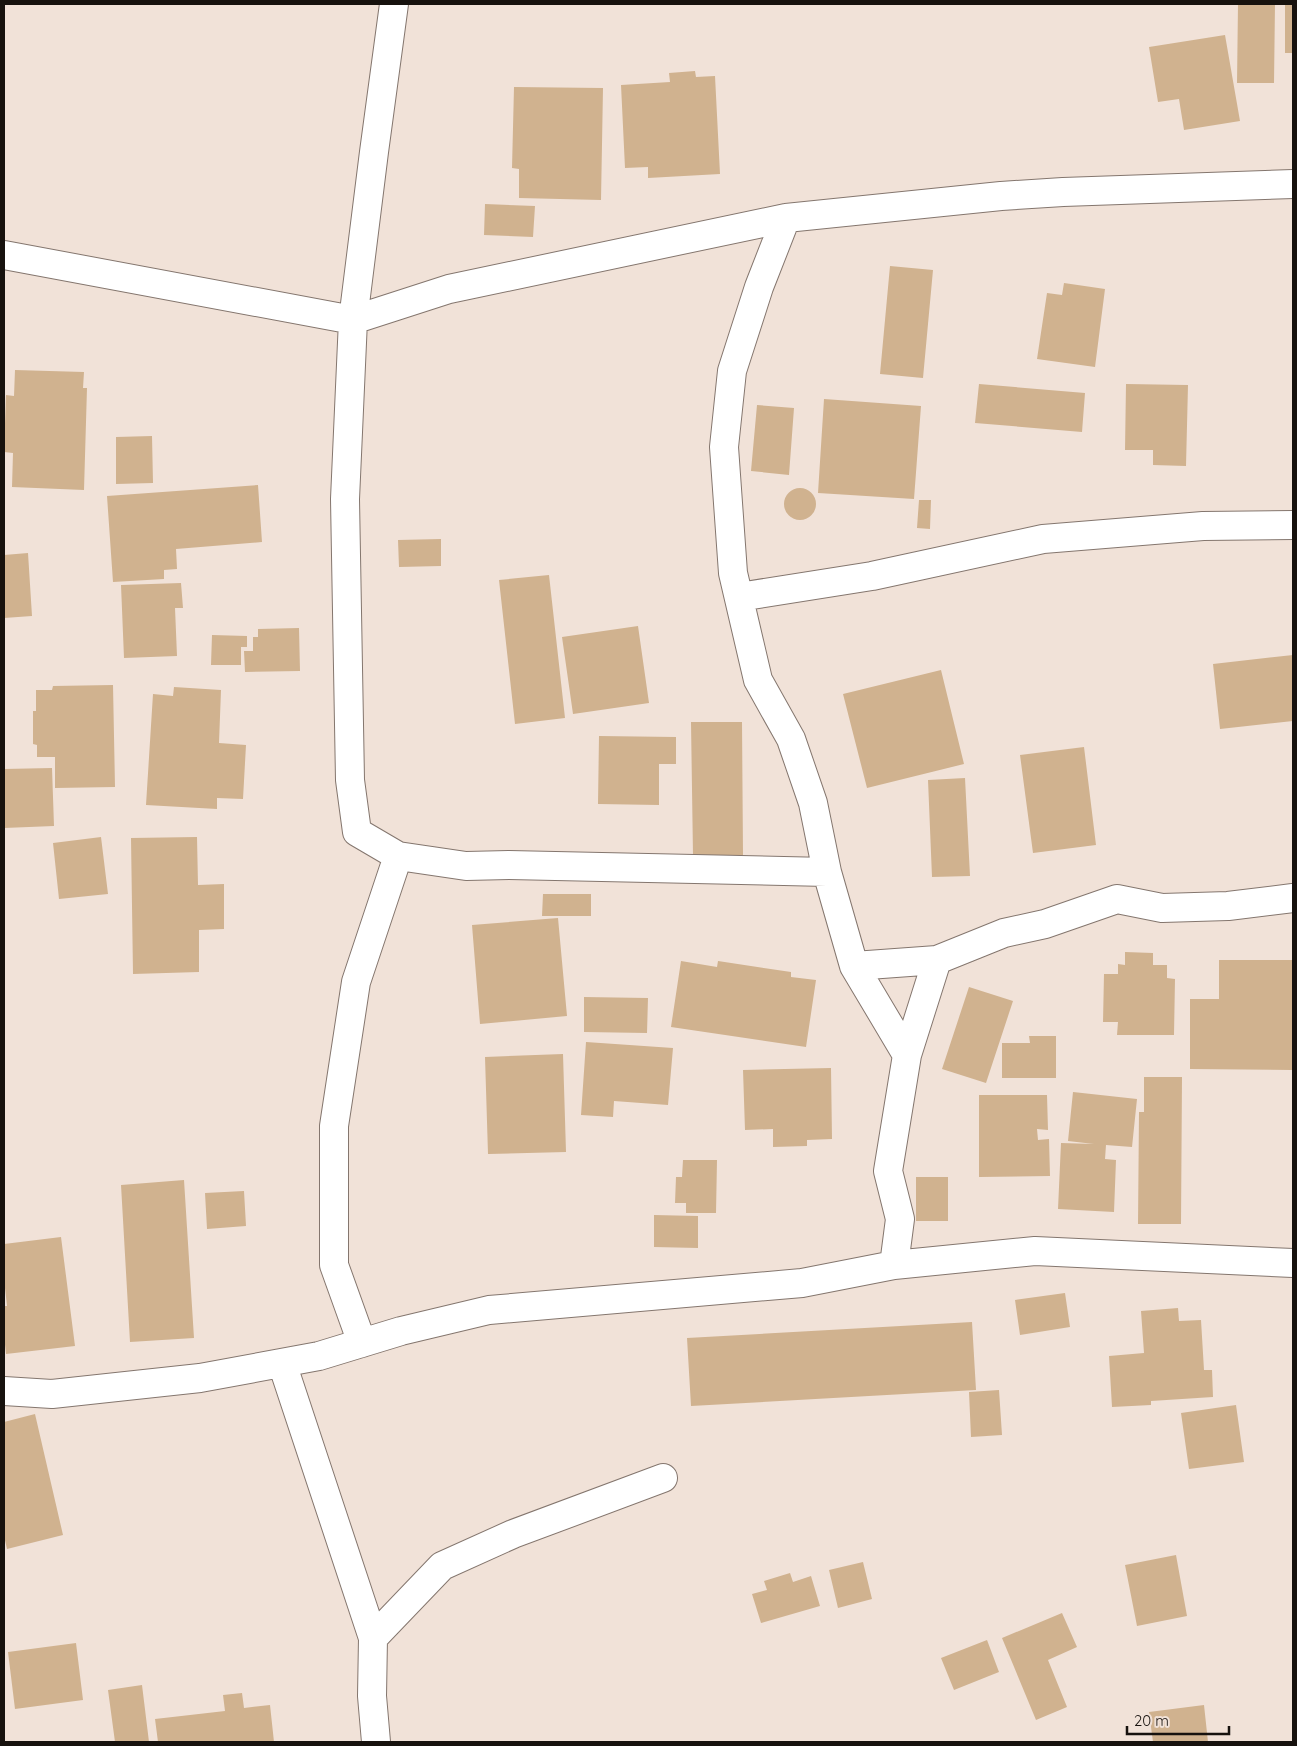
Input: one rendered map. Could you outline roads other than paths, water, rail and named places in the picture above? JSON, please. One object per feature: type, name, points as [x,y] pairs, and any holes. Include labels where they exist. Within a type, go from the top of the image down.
[{"type":"street","points":[[394,4],[353,320],[345,499],[350,780],[357,832],[398,856],[466,866],[519,865],[827,872]]},
{"type":"street","points":[[4,254],[353,320],[449,289],[786,218],[1000,196],[1293,184]]},
{"type":"street","points":[[786,218],[759,287],[732,371],[724,447],[733,573],[758,680],[791,740],[813,803],[827,872],[854,966],[907,1055]]},
{"type":"street","points":[[739,597],[872,576],[1044,539],[1203,526],[1293,525]]},
{"type":"street","points":[[362,1343],[334,1265],[334,1126],[356,982],[398,856]]},
{"type":"street","points":[[854,966],[937,960],[1004,933],[1045,924],[1117,900],[1162,908],[1228,906],[1293,898]]},
{"type":"street","points":[[894,1265],[900,1219],[888,1171],[907,1055],[937,960]]},
{"type":"street","points":[[4,1391],[52,1394],[200,1378],[318,1356],[401,1331],[489,1310],[802,1283],[894,1265],[1035,1251],[1293,1263]]},
{"type":"street","points":[[282,1363],[373,1638],[372,1696],[376,1742]]},
{"type":"street","points":[[373,1638],[442,1566],[513,1534],[664,1478]]}]
